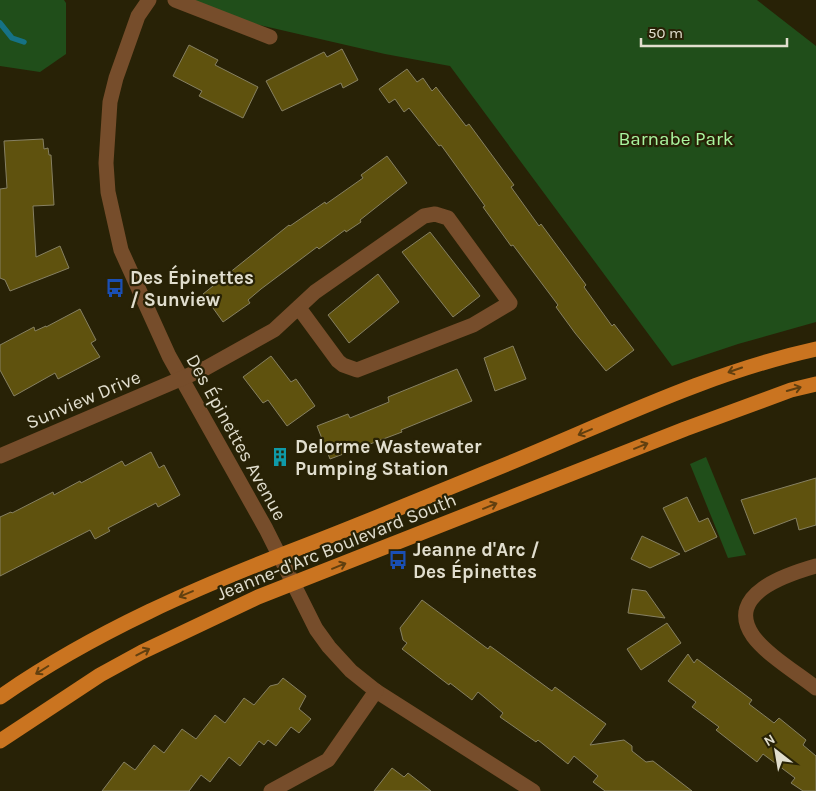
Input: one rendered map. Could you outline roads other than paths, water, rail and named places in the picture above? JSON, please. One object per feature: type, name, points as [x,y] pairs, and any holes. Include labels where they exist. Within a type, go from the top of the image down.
[{"type":"main road","name":"Jeanne-d'Arc Boulevard South","points":[[0,697],[55,662],[167,602],[505,465],[712,378],[768,359],[816,349]]},
{"type":"main road","name":"Jeanne-d'Arc Boulevard South","points":[[0,741],[100,676],[142,652],[214,617],[294,583],[685,429],[791,390],[816,384]]},
{"type":"street","name":"Des Épinettes Avenue","points":[[149,0],[138,16],[122,56],[110,102],[106,136],[108,192],[121,250],[135,285],[181,378],[279,555],[316,629],[329,647],[350,671],[376,690],[533,791]]},
{"type":"street","points":[[176,0],[270,37]]},
{"type":"street","name":"Sunview Drive","points":[[0,456],[217,362],[274,330],[315,292],[424,216],[434,214],[448,218],[510,303],[473,325],[357,370],[338,361],[299,308]]},
{"type":"street","points":[[816,566],[777,580],[759,590],[750,601],[747,622],[753,636],[816,688]]},
{"type":"street","points":[[271,791],[328,760],[376,690]]},
{"type":"waterway","points":[[0,23],[12,38],[24,42]]},
{"type":"place","name":"Des Épinettes / Sunview","points":[[115,288]]},
{"type":"place","name":"Delorme Wastewater Pumping Station","points":[[280,457]]},
{"type":"place","name":"Jeanne d'Arc / Des Épinettes","points":[[398,560]]},
{"type":"park label","name":"Barnabe Park","points":[[676,138]]}]
